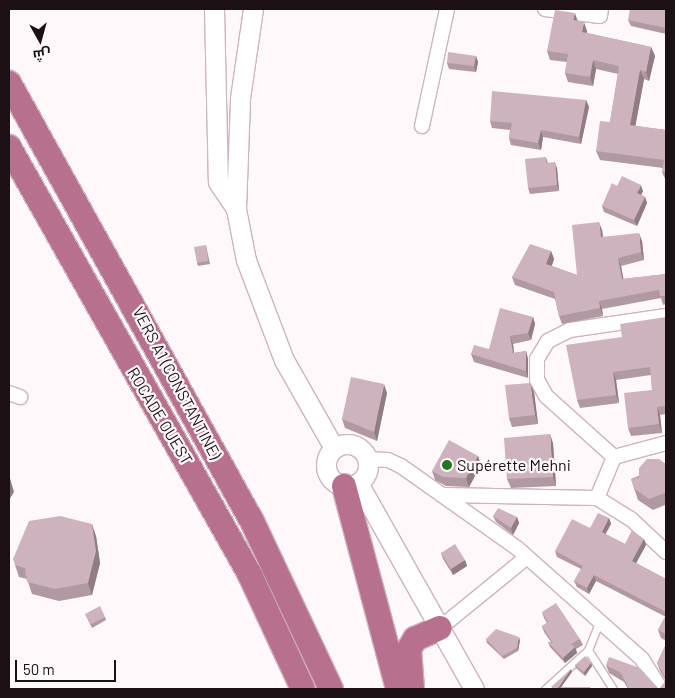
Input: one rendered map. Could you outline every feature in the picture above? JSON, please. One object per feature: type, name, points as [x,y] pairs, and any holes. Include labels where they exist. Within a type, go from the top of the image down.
[{"type":"highway","name":"VERS A1 (CONSTANTINE)","points":[[9,84],[251,518],[331,689]]},
{"type":"highway","name":"ROCADE OUEST","points":[[9,148],[251,577],[304,689]]},
{"type":"highway","points":[[351,485],[398,689]]},
{"type":"highway","points":[[412,689],[409,649],[415,639],[440,628]]},
{"type":"street","points":[[214,9],[218,182],[236,209]]},
{"type":"street","points":[[253,9],[240,98],[236,209],[246,260],[284,360],[334,448]]},
{"type":"street","points":[[422,126],[447,9]]},
{"type":"street","points":[[545,9],[600,16],[601,9]]},
{"type":"street","points":[[614,457],[546,396],[537,380],[537,359],[548,341],[570,330],[666,316]]},
{"type":"street","points":[[614,457],[666,443]]},
{"type":"street","points":[[334,448],[354,445],[368,460],[394,462],[444,495],[527,557],[600,620],[642,660],[661,689]]},
{"type":"street","points":[[334,448],[325,467],[331,480],[351,485],[440,628],[474,689]]},
{"type":"street","points":[[597,498],[614,457]]},
{"type":"street","points":[[351,485],[366,473],[368,460]]},
{"type":"street","points":[[444,495],[597,498],[631,519],[666,552]]},
{"type":"street","points":[[440,628],[527,557]]},
{"type":"lane","points":[[545,689],[588,650],[600,620]]},
{"type":"lane","points":[[588,650],[613,689]]},
{"type":"building","points":[[630,9],[666,9],[666,28],[628,20]]},
{"type":"building","points":[[555,10],[575,13],[573,20],[584,22],[582,32],[651,47],[646,72],[640,70],[630,125],[666,130],[666,172],[662,172],[664,160],[596,151],[600,121],[610,122],[619,66],[593,60],[590,77],[565,73],[568,54],[547,51]]},
{"type":"building","points":[[448,52],[476,56],[474,66],[447,63]]},
{"type":"building","points":[[492,91],[586,100],[579,137],[541,130],[538,143],[509,138],[512,123],[490,121]]},
{"type":"building","points":[[546,157],[546,163],[555,162],[557,185],[528,188],[525,159]]},
{"type":"building","points":[[622,176],[641,185],[637,193],[645,197],[634,220],[602,206],[612,183],[617,186]]},
{"type":"building","points":[[599,222],[601,237],[639,233],[641,252],[618,258],[622,279],[666,274],[666,296],[660,296],[659,290],[599,301],[600,308],[559,316],[554,292],[512,277],[530,244],[551,251],[546,264],[577,275],[572,225]]},
{"type":"building","points":[[206,245],[208,261],[197,263],[194,247]]},
{"type":"building","points":[[500,308],[533,317],[528,333],[510,336],[513,353],[526,351],[526,371],[471,354],[474,345],[489,349]]},
{"type":"building","points":[[666,317],[666,406],[657,407],[659,424],[628,428],[624,393],[652,390],[650,367],[613,372],[616,395],[577,400],[566,345],[622,337],[620,324]]},
{"type":"building","points":[[351,377],[384,384],[374,432],[342,419]]},
{"type":"building","points":[[530,383],[535,415],[509,418],[505,385]]},
{"type":"building","points":[[550,434],[553,477],[507,479],[504,438]]},
{"type":"building","points":[[449,440],[478,456],[466,478],[443,477],[432,471]]},
{"type":"building","points":[[647,459],[659,459],[666,464],[666,521],[665,493],[649,499],[635,489],[631,479],[639,477],[639,468]]},
{"type":"building","points":[[498,508],[517,517],[511,528],[493,516]]},
{"type":"building","points":[[598,513],[609,518],[602,532],[625,544],[632,530],[644,539],[632,561],[666,579],[666,612],[594,575],[587,588],[574,581],[583,566],[555,551],[572,519],[590,528]]},
{"type":"building","points":[[60,516],[92,524],[96,551],[88,583],[55,589],[27,582],[25,568],[15,565],[13,559],[29,521]]},
{"type":"building","points":[[455,544],[465,560],[451,569],[441,553]]},
{"type":"building","points":[[556,603],[580,639],[571,644],[575,647],[563,658],[548,642],[553,643],[542,626],[548,622],[542,612]]},
{"type":"building","points":[[100,606],[105,617],[91,624],[85,614]]},
{"type":"building","points":[[664,618],[666,618],[666,634],[658,630]]},
{"type":"building","points":[[496,629],[519,637],[517,648],[502,656],[486,639]]},
{"type":"building","points":[[666,644],[666,679],[657,663]]},
{"type":"building","points":[[585,656],[591,663],[584,672],[575,665]]},
{"type":"building","points":[[609,657],[640,668],[659,689],[629,689],[621,673],[606,665]]},
{"type":"building","points":[[571,669],[557,689],[551,687]]},
{"type":"building","points":[[666,680],[666,689],[659,689]]},
{"type":"building","points":[[561,687],[590,687],[592,689],[560,689]]},
{"type":"place","name":"Supérette Mehni","points":[[447,465]]}]
